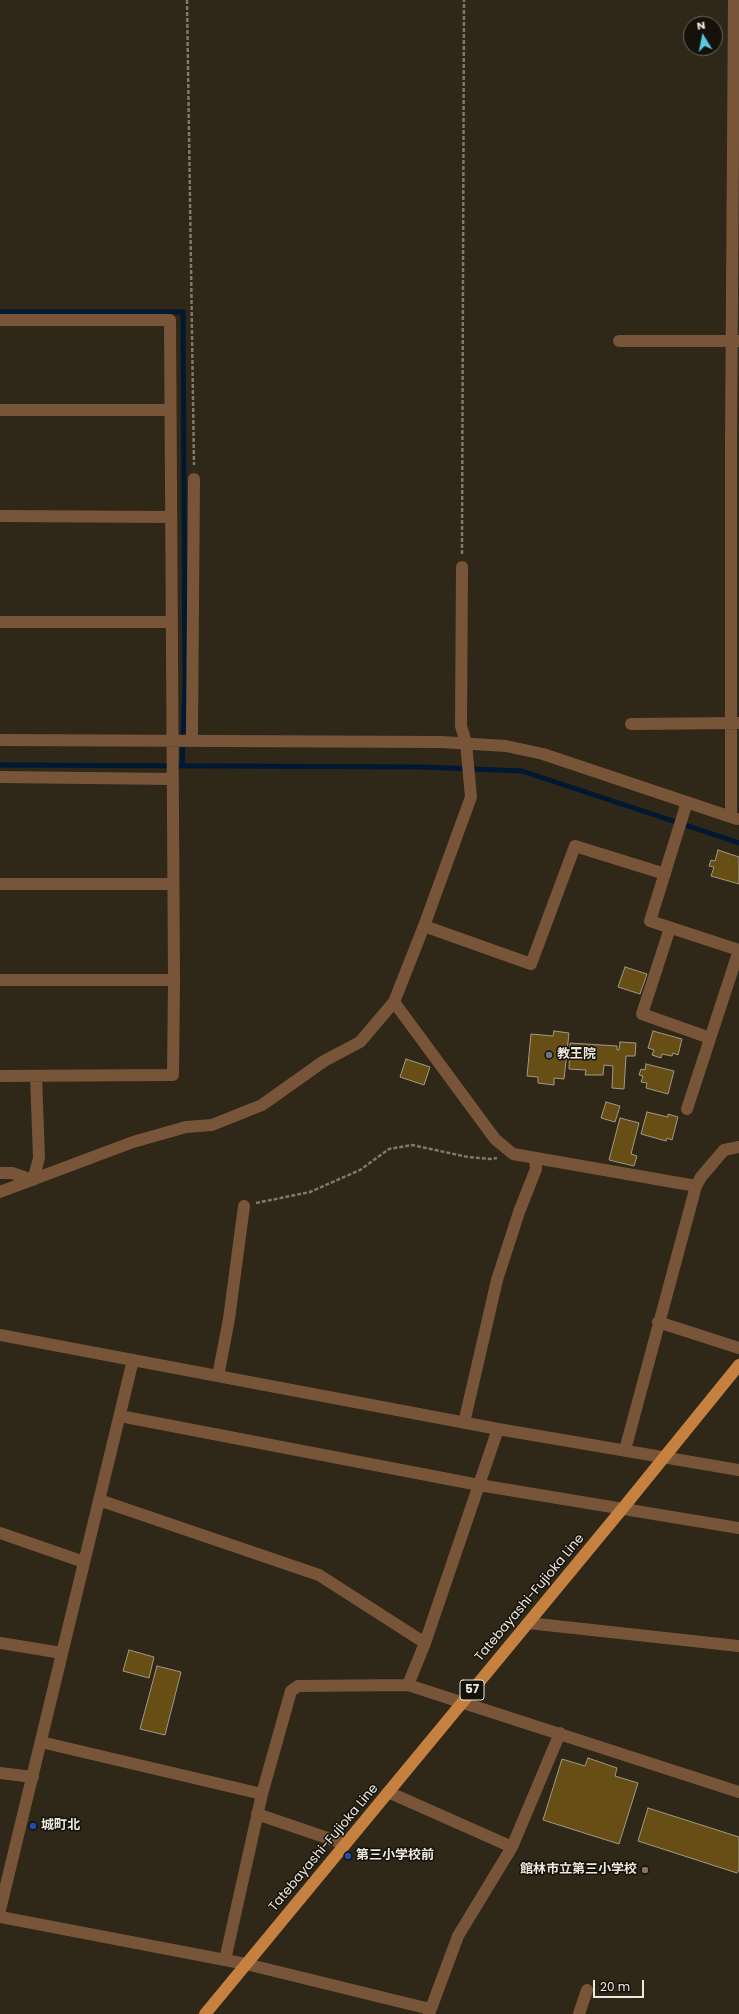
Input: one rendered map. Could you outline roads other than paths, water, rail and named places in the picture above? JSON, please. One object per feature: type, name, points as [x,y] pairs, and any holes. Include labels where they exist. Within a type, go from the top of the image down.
[{"type":"main road","name":"Tatebayashi-Fujioka Line","points":[[205,2014],[624,1508],[664,1456],[739,1365]]},
{"type":"street","points":[[0,740],[466,743],[506,746],[544,754],[735,818],[734,0]]},
{"type":"street","points":[[0,320],[170,320],[174,980],[173,1075],[0,1076]]},
{"type":"street","points":[[618,341],[735,341]]},
{"type":"street","points":[[0,410],[170,410]]},
{"type":"street","points":[[191,741],[194,478]]},
{"type":"street","points":[[0,516],[171,516]]},
{"type":"street","points":[[0,1192],[133,1142],[186,1127],[212,1125],[262,1105],[324,1061],[360,1042],[394,1002],[424,926],[471,797],[466,743],[461,726],[462,567]]},
{"type":"street","points":[[0,622],[171,622]]},
{"type":"street","points":[[632,724],[735,723]]},
{"type":"street","points":[[0,777],[172,778]]},
{"type":"street","points":[[687,802],[650,921],[739,950],[687,1109]]},
{"type":"street","points":[[424,926],[531,964],[575,846],[665,874]]},
{"type":"street","points":[[0,884],[173,884]]},
{"type":"street","points":[[670,928],[642,1014],[710,1038]]},
{"type":"street","points":[[0,980],[174,980]]},
{"type":"street","points":[[394,1002],[495,1139],[512,1154],[696,1186]]},
{"type":"street","points":[[33,1180],[39,1158],[36,1076]]},
{"type":"street","points":[[625,1450],[658,1322],[696,1186],[700,1177],[724,1150],[739,1147]]},
{"type":"street","points":[[464,1423],[497,1280],[519,1212],[536,1169],[535,1159]]},
{"type":"street","points":[[0,1173],[12,1173],[33,1180]]},
{"type":"street","points":[[218,1376],[229,1319],[244,1206]]},
{"type":"street","points":[[658,1322],[739,1348]]},
{"type":"street","points":[[0,1335],[464,1423],[739,1470]]},
{"type":"street","points":[[0,1910],[133,1360]]},
{"type":"street","points":[[120,1416],[479,1484],[739,1528]]},
{"type":"street","points":[[408,1685],[425,1643],[498,1429]]},
{"type":"street","points":[[99,1500],[319,1575],[425,1643]]},
{"type":"street","points":[[0,1533],[84,1562]]},
{"type":"street","points":[[528,1623],[739,1646]]},
{"type":"street","points":[[0,1643],[62,1653]]},
{"type":"street","points":[[225,1960],[262,1794],[291,1691],[298,1686],[408,1685],[739,1792]]},
{"type":"street","points":[[0,1917],[246,1964],[430,2012],[458,1936],[512,1847],[560,1733]]},
{"type":"street","points":[[41,1742],[262,1794]]},
{"type":"street","points":[[0,1772],[33,1777]]},
{"type":"street","points":[[388,1792],[512,1847]]},
{"type":"street","points":[[257,1814],[345,1844]]},
{"type":"street","points":[[579,2014],[587,1990]]},
{"type":"waterway","points":[[0,312],[183,312],[185,685],[182,766]]},
{"type":"waterway","points":[[0,765],[423,767],[522,771],[739,843]]},
{"type":"place","name":"教王院","points":[[549,1055]]},
{"type":"place","name":"城町北","points":[[33,1826]]},
{"type":"place","name":"第三小学校前","points":[[348,1856]]},
{"type":"place","name":"館林市立第三小学校","points":[[645,1870]]}]
